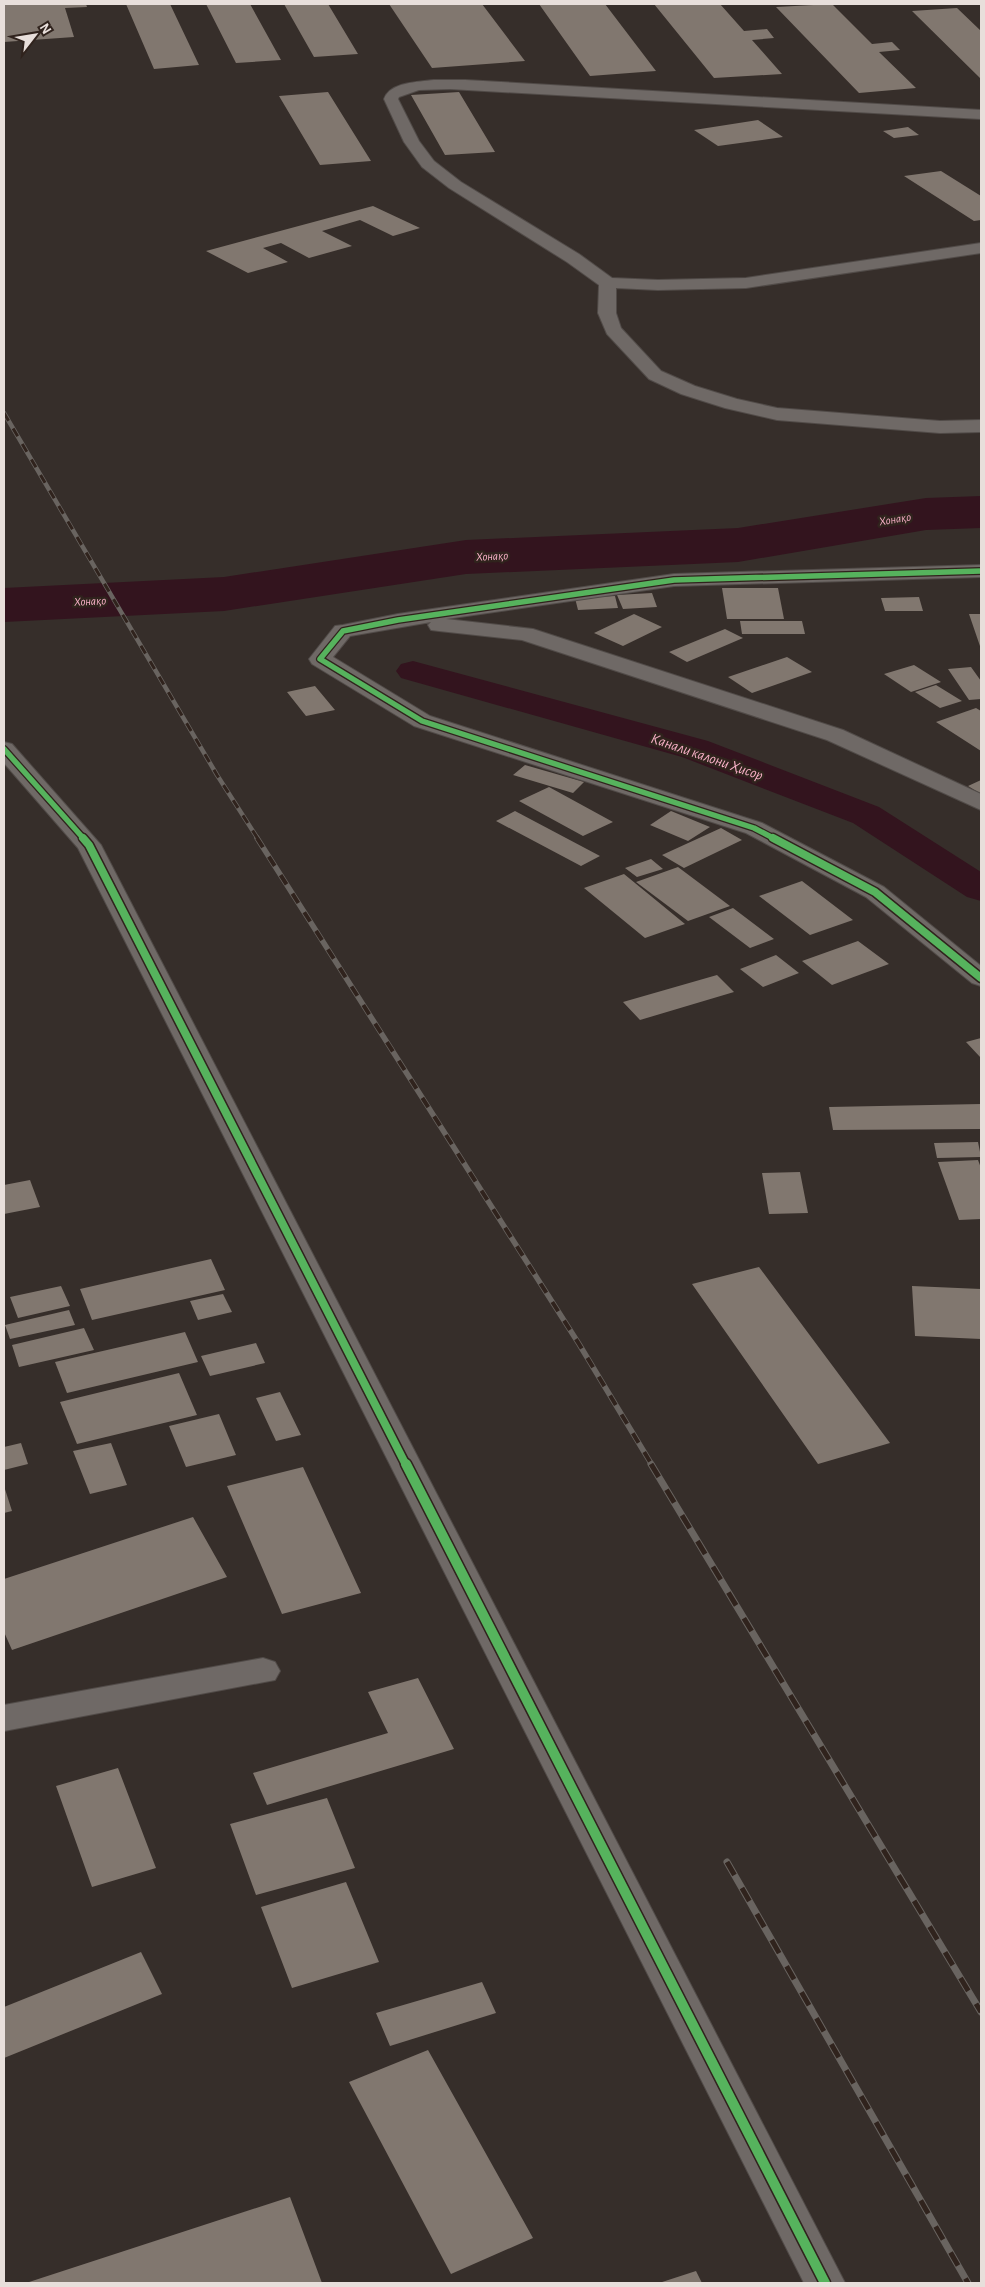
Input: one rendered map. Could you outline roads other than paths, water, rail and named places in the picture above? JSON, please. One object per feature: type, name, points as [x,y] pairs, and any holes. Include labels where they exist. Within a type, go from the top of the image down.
[{"type":"street","points":[[981,114],[509,87],[437,85],[412,88],[392,94],[390,99],[412,142],[428,164],[455,185],[573,258],[608,283],[658,285],[746,283],[981,248]]},
{"type":"street","points":[[608,283],[607,313],[613,330],[655,375],[688,390],[732,404],[777,414],[940,427],[981,426]]},
{"type":"street","points":[[981,571],[674,580],[398,620],[343,631],[320,659],[422,721],[754,828],[875,892],[981,978]]},
{"type":"street","points":[[398,620],[525,634],[835,735],[981,803]]},
{"type":"street","points":[[4,749],[89,845],[825,2283]]},
{"type":"street","points":[[4,1718],[263,1672]]},
{"type":"waterway","name":"Хонақо","points":[[4,605],[224,594],[466,557],[738,545],[926,514],[981,512]]},
{"type":"waterway","name":"Канали калони Ҳисор","points":[[413,671],[695,749],[866,815],[981,889]]},
{"type":"railway","points":[[4,413],[217,775],[258,839]]},
{"type":"railway","points":[[257,838],[579,1344],[652,1465]]},
{"type":"railway","points":[[651,1464],[981,2012]]},
{"type":"railway","points":[[727,1862],[968,2283]]}]
